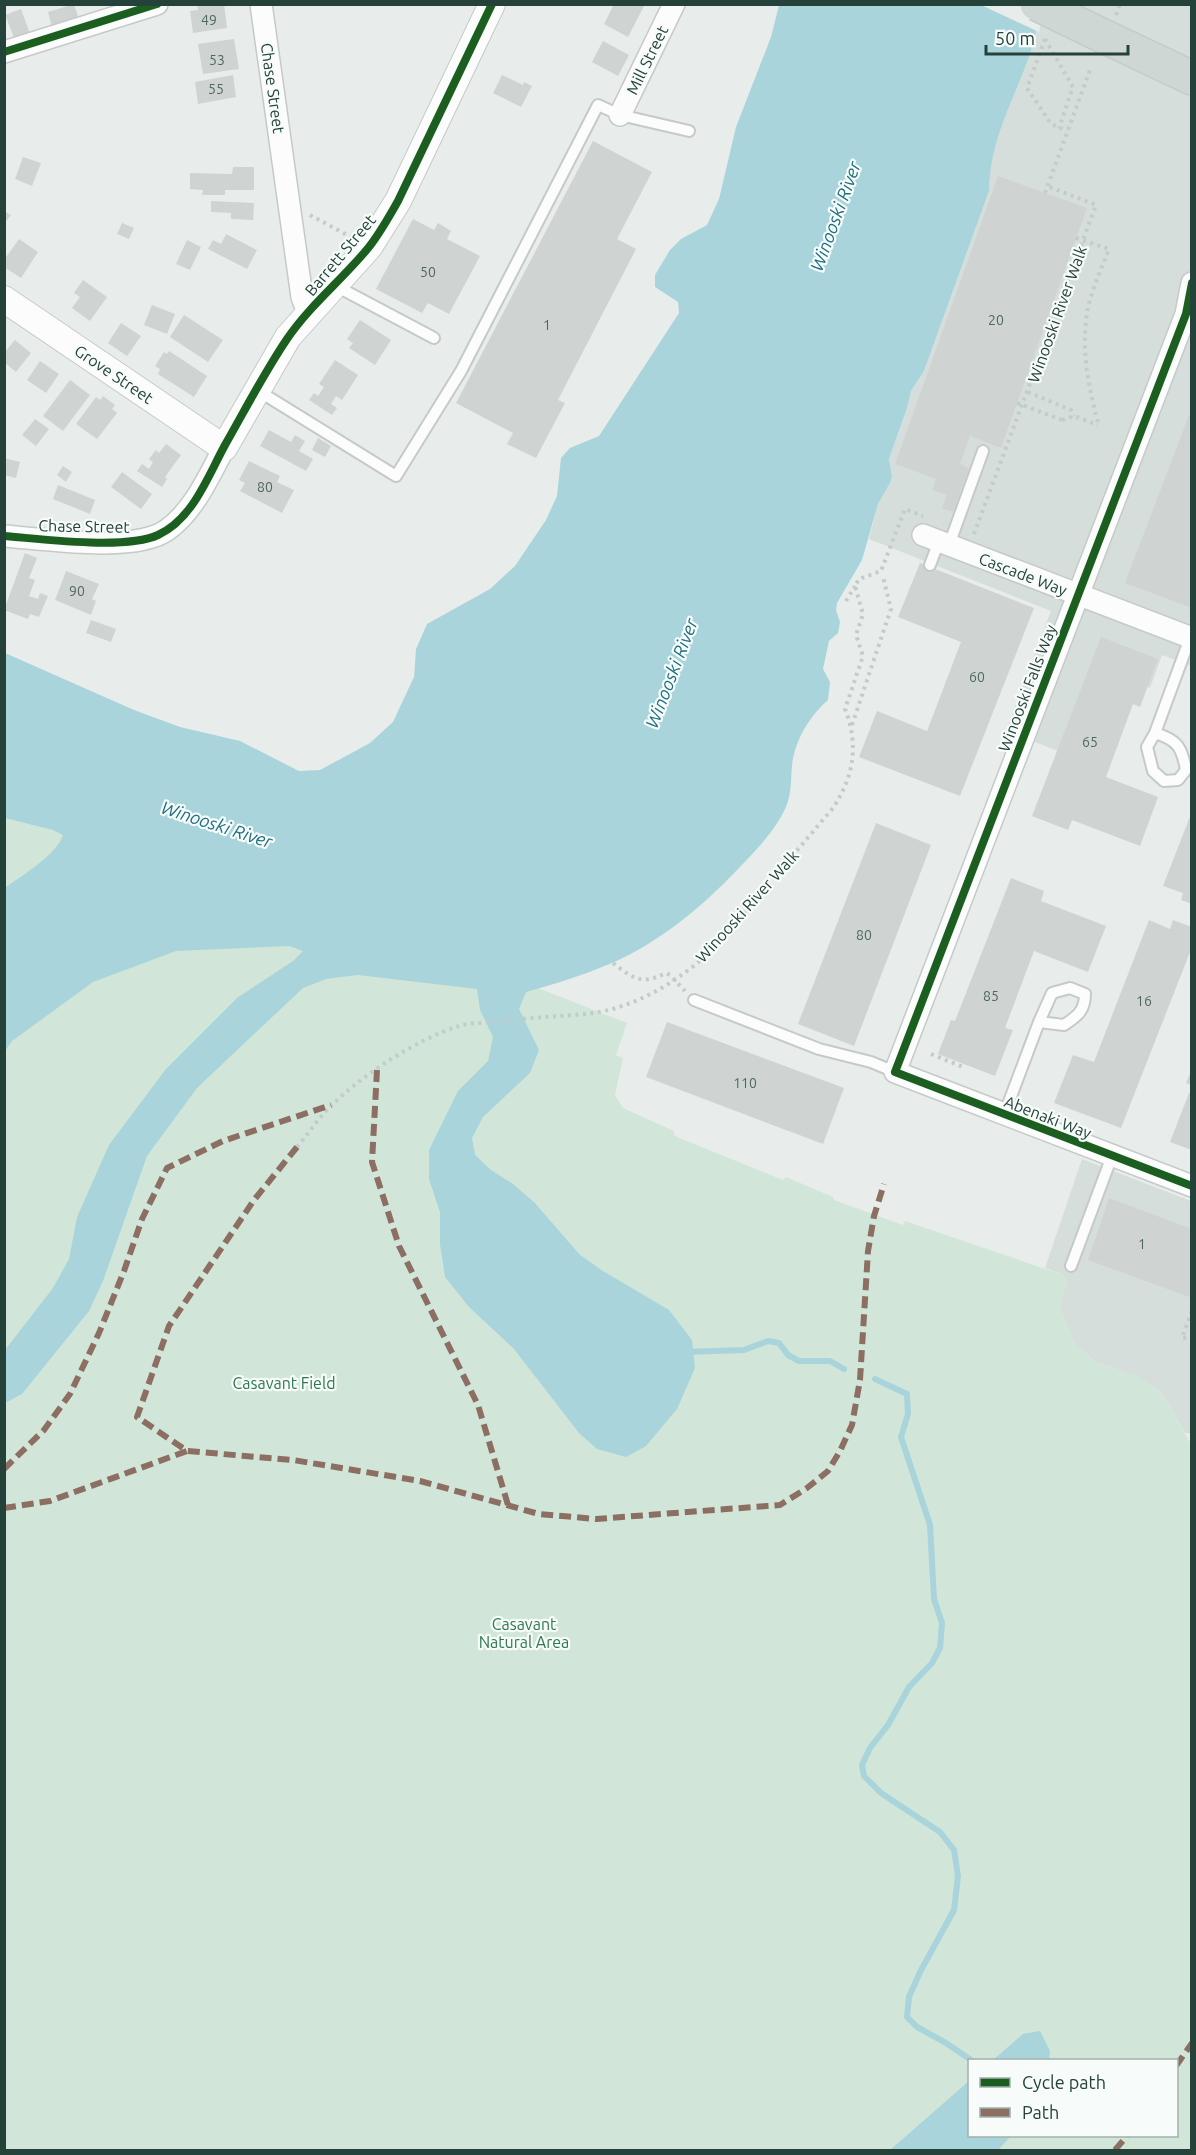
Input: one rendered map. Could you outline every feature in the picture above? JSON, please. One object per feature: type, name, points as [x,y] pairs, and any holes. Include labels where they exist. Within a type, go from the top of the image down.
[{"type":"main road","points":[[1037,4],[1108,24],[1191,78]]},
{"type":"street","points":[[4,52],[158,4]]},
{"type":"street","name":"Chase Street","points":[[261,4],[302,297],[308,313]]},
{"type":"street","name":"Barrett Street","points":[[224,448],[288,337],[369,247],[398,201],[492,4]]},
{"type":"street","name":"Mill Street","points":[[620,115],[674,4]]},
{"type":"street","name":"Winooski Falls Way","points":[[895,1072],[1189,311],[1191,283]]},
{"type":"street","name":"Grove Street","points":[[4,299],[224,448]]},
{"type":"street","name":"Chase Street","points":[[4,536],[111,543],[140,540],[159,535],[184,514],[205,484],[224,448]]},
{"type":"street","name":"Cascade Way","points":[[937,541],[1191,638]]},
{"type":"street","name":"Abenaki Way","points":[[895,1072],[1191,1186]]},
{"type":"lane","points":[[257,390],[396,476],[461,371],[598,105],[620,115],[689,131]]},
{"type":"lane","points":[[334,285],[434,338]]},
{"type":"lane","points":[[930,565],[937,541],[983,451]]},
{"type":"lane","points":[[1155,733],[1170,738],[1182,751],[1186,770],[1178,780],[1164,781],[1153,771],[1147,747],[1155,733],[1191,638]]},
{"type":"lane","points":[[1004,1115],[1039,1022],[1052,993],[1070,988],[1085,994],[1085,1007],[1076,1018],[1064,1025],[1039,1022]]},
{"type":"lane","points":[[694,1000],[819,1049],[871,1062],[895,1072]]},
{"type":"lane","points":[[1071,1266],[1112,1156]]},
{"type":"path","points":[[1108,24],[1120,4]]},
{"type":"path","points":[[1059,128],[1073,87],[1045,39],[1027,88],[1051,124],[1059,128],[1067,131]]},
{"type":"path","points":[[1045,193],[1090,70]]},
{"type":"path","points":[[307,213],[357,240]]},
{"type":"path","points":[[1017,403],[1062,420],[1074,416],[1099,426],[1088,384],[1084,350],[1092,295],[1109,249],[1076,238]]},
{"type":"path","points":[[1028,392],[1071,410],[1074,416]]},
{"type":"path","points":[[846,601],[859,579],[881,571],[905,509]]},
{"type":"path","points":[[613,963],[628,975],[638,979],[654,979],[666,973],[674,980]]},
{"type":"path","points":[[931,1054],[963,1066],[964,1064]]},
{"type":"path","points":[[1191,1311],[1182,1338],[1191,1338]]},
{"type":"shaded area","points":[[1042,5],[1191,5],[1191,666],[1162,655],[1150,688],[1117,676],[1084,761],[1006,731],[1051,611],[869,539],[878,504],[892,477],[889,459],[911,391],[924,371],[989,191],[989,170],[999,129],[1030,53]]},
{"type":"shaded area","points":[[1082,1159],[1191,1201],[1191,1433],[1185,1433],[1162,1393],[1136,1376],[1098,1363],[1076,1346],[1059,1307],[1067,1281],[1063,1275],[1045,1268]]},
{"type":"green space","name":"Casavant Natural Area","points":[[5,784],[62,801],[627,1023],[616,1055],[623,1058],[615,1095],[623,1108],[674,1131],[677,1137],[783,1180],[786,1177],[833,1197],[834,1200],[903,1225],[905,1221],[1063,1275],[1067,1281],[1059,1307],[1076,1346],[1098,1363],[1136,1376],[1162,1393],[1192,1446],[1191,2150],[5,2150]]},
{"type":"water","name":"Winooski River","points":[[779,5],[1042,5],[1030,54],[1003,121],[993,154],[989,191],[924,371],[911,391],[889,459],[892,477],[890,483],[878,504],[862,560],[837,603],[836,610],[840,622],[838,633],[829,641],[823,669],[830,682],[828,700],[816,712],[798,741],[793,758],[788,801],[782,816],[759,847],[711,896],[664,934],[612,963],[526,992],[519,1009],[539,1050],[530,1073],[483,1117],[472,1138],[475,1155],[534,1202],[580,1255],[669,1310],[692,1340],[695,1368],[677,1409],[646,1446],[626,1457],[597,1449],[579,1433],[514,1349],[469,1307],[445,1277],[440,1244],[440,1212],[429,1179],[429,1150],[458,1091],[488,1061],[493,1037],[480,1010],[477,989],[358,975],[326,979],[303,988],[197,1088],[147,1156],[103,1281],[89,1311],[22,1394],[5,1403],[5,1350],[53,1288],[69,1259],[77,1217],[109,1145],[166,1069],[237,998],[293,961],[303,951],[289,946],[176,951],[93,982],[12,1041],[5,1051],[5,888],[46,858],[63,835],[53,830],[5,818],[5,653],[134,710],[180,727],[240,741],[299,771],[320,770],[370,743],[393,722],[414,677],[416,649],[427,624],[490,589],[515,566],[546,520],[557,496],[561,458],[570,448],[599,436],[679,313],[678,302],[655,287],[655,275],[670,250],[681,239],[707,225],[719,199],[736,127],[771,37]]},
{"type":"water","points":[[1040,2031],[1050,2051],[1049,2059],[994,2059],[1023,2034]]},
{"type":"water","points":[[968,2082],[968,2137],[1010,2137],[998,2150],[890,2150]]},
{"type":"pier","points":[[1045,4],[1039,32],[981,5]]},
{"type":"building","points":[[74,4],[80,22],[53,31],[48,12]]},
{"type":"building","points":[[197,4],[224,4],[227,28],[193,33],[190,11],[198,10]]},
{"type":"building","points":[[614,4],[645,4],[628,37],[604,24]]},
{"type":"building","points":[[21,9],[32,39],[17,45],[5,15]]},
{"type":"building","points":[[234,39],[239,69],[203,74],[198,44]]},
{"type":"building","points":[[603,41],[629,55],[618,76],[592,62]]},
{"type":"building","points":[[233,75],[236,97],[198,104],[195,82]]},
{"type":"building","points":[[502,75],[523,85],[524,82],[532,86],[521,107],[493,93]]},
{"type":"building","points":[[593,141],[652,172],[617,239],[636,249],[558,400],[565,403],[536,458],[507,444],[513,433],[456,403]]},
{"type":"building","points":[[23,157],[41,163],[32,186],[15,179]]},
{"type":"building","points":[[233,167],[254,167],[254,190],[225,190],[225,195],[202,195],[203,190],[190,189],[190,173],[232,174]]},
{"type":"building","points":[[998,176],[1087,208],[1001,448],[970,436],[960,464],[969,468],[953,512],[942,508],[947,495],[932,490],[936,479],[895,464]]},
{"type":"building","points":[[211,201],[254,203],[253,220],[231,219],[231,213],[211,212]]},
{"type":"building","points":[[4,211],[11,215],[4,224]]},
{"type":"building","points":[[413,219],[434,230],[438,223],[451,231],[447,239],[480,256],[449,314],[428,303],[422,313],[376,289]]},
{"type":"building","points":[[122,223],[134,228],[129,239],[117,234]]},
{"type":"building","points":[[226,234],[257,250],[247,269],[208,249],[213,240],[221,244]]},
{"type":"building","points":[[19,239],[38,252],[21,278],[4,267],[4,260]]},
{"type":"building","points":[[187,240],[201,247],[190,270],[176,264]]},
{"type":"building","points":[[83,280],[107,297],[90,321],[72,308],[80,297],[74,293]]},
{"type":"building","points":[[152,305],[175,314],[167,334],[144,325]]},
{"type":"building","points":[[184,315],[223,340],[208,362],[170,337]]},
{"type":"building","points":[[360,320],[391,340],[375,365],[349,348],[353,343],[347,339]]},
{"type":"building","points":[[121,323],[141,336],[127,356],[108,343]]},
{"type":"building","points":[[15,340],[31,353],[16,372],[4,362],[4,353]]},
{"type":"building","points":[[169,351],[207,376],[194,397],[158,374],[160,369],[155,366],[164,352],[167,354]]},
{"type":"building","points":[[335,360],[358,375],[342,400],[336,396],[331,404],[337,408],[332,415],[309,400],[314,393],[318,396],[324,387],[319,384]]},
{"type":"building","points":[[40,361],[59,374],[46,393],[27,380]]},
{"type":"building","points":[[70,380],[90,395],[63,431],[43,416]]},
{"type":"building","points":[[103,396],[115,405],[112,409],[117,413],[97,439],[76,424],[96,397],[100,400]]},
{"type":"building","points":[[1192,410],[1192,608],[1125,583]]},
{"type":"building","points":[[35,419],[49,429],[36,446],[22,435]]},
{"type":"building","points":[[269,430],[291,442],[295,435],[305,441],[299,451],[313,459],[306,471],[260,446]]},
{"type":"building","points":[[318,438],[331,446],[325,457],[312,450]]},
{"type":"building","points":[[166,444],[181,455],[165,477],[167,479],[162,487],[137,471],[142,464],[149,469],[153,462],[149,459],[156,450],[159,453]]},
{"type":"building","points":[[4,458],[20,462],[16,478],[4,475]]},
{"type":"building","points":[[249,461],[280,476],[277,482],[294,490],[282,513],[240,491],[245,483],[239,480]]},
{"type":"building","points":[[63,466],[72,472],[66,482],[57,475]]},
{"type":"building","points":[[122,472],[152,494],[141,509],[111,487]]},
{"type":"building","points":[[58,485],[95,500],[90,514],[53,499]]},
{"type":"building","points":[[25,553],[37,558],[29,578],[35,580],[29,596],[38,599],[40,593],[48,596],[39,617],[30,614],[28,619],[4,610]]},
{"type":"building","points":[[920,563],[1034,608],[960,796],[859,757],[877,711],[927,731],[961,642],[898,617]]},
{"type":"building","points":[[66,571],[99,584],[92,599],[96,601],[91,615],[55,600]]},
{"type":"building","points":[[91,620],[116,629],[111,642],[86,633]]},
{"type":"building","points":[[1101,637],[1158,659],[1140,707],[1133,704],[1106,777],[1158,797],[1140,846],[1072,820],[1068,830],[1032,816]]},
{"type":"building","points":[[1191,814],[1192,904],[1181,900],[1183,893],[1163,886]]},
{"type":"building","points":[[876,823],[931,845],[854,1046],[798,1024]]},
{"type":"building","points":[[1011,878],[1044,891],[1041,901],[1106,926],[1088,972],[1034,951],[1005,1028],[1013,1030],[995,1076],[938,1054],[951,1020],[955,1021]]},
{"type":"building","points":[[1149,920],[1170,929],[1173,920],[1192,927],[1192,947],[1121,1128],[1054,1103],[1073,1055],[1094,1062]]},
{"type":"building","points":[[667,1022],[844,1088],[823,1144],[646,1077]]},
{"type":"building","points":[[1192,1071],[1192,1085],[1186,1083]]},
{"type":"building","points":[[1189,1093],[1192,1093],[1192,1150],[1170,1142]]},
{"type":"building","points":[[1109,1198],[1192,1229],[1192,1298],[1088,1260]]},
{"type":"waterway","points":[[685,1352],[744,1350],[768,1341],[779,1343],[788,1355],[799,1361],[830,1361],[844,1369]]},
{"type":"waterway","points":[[875,1379],[907,1394],[908,1414],[901,1437],[930,1525],[934,1599],[942,1623],[940,1648],[932,1663],[909,1687],[888,1725],[870,1748],[862,1765],[864,1776],[881,1793],[940,1832],[954,1850],[958,1876],[954,1910],[909,1997],[907,2017],[917,2027],[970,2059]]},
{"type":"marked path","points":[[377,1070],[372,1162],[399,1246],[478,1405],[508,1505]]},
{"type":"marked path","points":[[4,1469],[44,1430],[70,1394],[99,1333],[142,1219],[167,1168],[223,1141],[331,1105]]},
{"type":"marked path","points":[[297,1147],[254,1200],[169,1326],[137,1417],[187,1451],[293,1460],[420,1481],[539,1514],[596,1519],[780,1505],[828,1471],[852,1425],[860,1380],[868,1251],[874,1216],[884,1184]]},
{"type":"marked path","points":[[4,1508],[50,1501],[187,1451]]},
{"type":"marked path","points":[[1178,2063],[1192,2043]]},
{"type":"marked path","points":[[1115,2150],[1126,2137]]},
{"type":"cycle path","points":[[4,52],[157,4]]},
{"type":"cycle path","points":[[4,536],[83,542],[125,542],[158,535],[181,519],[206,483],[225,445],[287,339],[369,247],[384,225],[398,201],[492,4]]},
{"type":"cycle path","points":[[1192,283],[1186,314],[895,1072],[1192,1186]]},
{"type":"park label","name":"Casavant Field","points":[[284,1383]]}]
